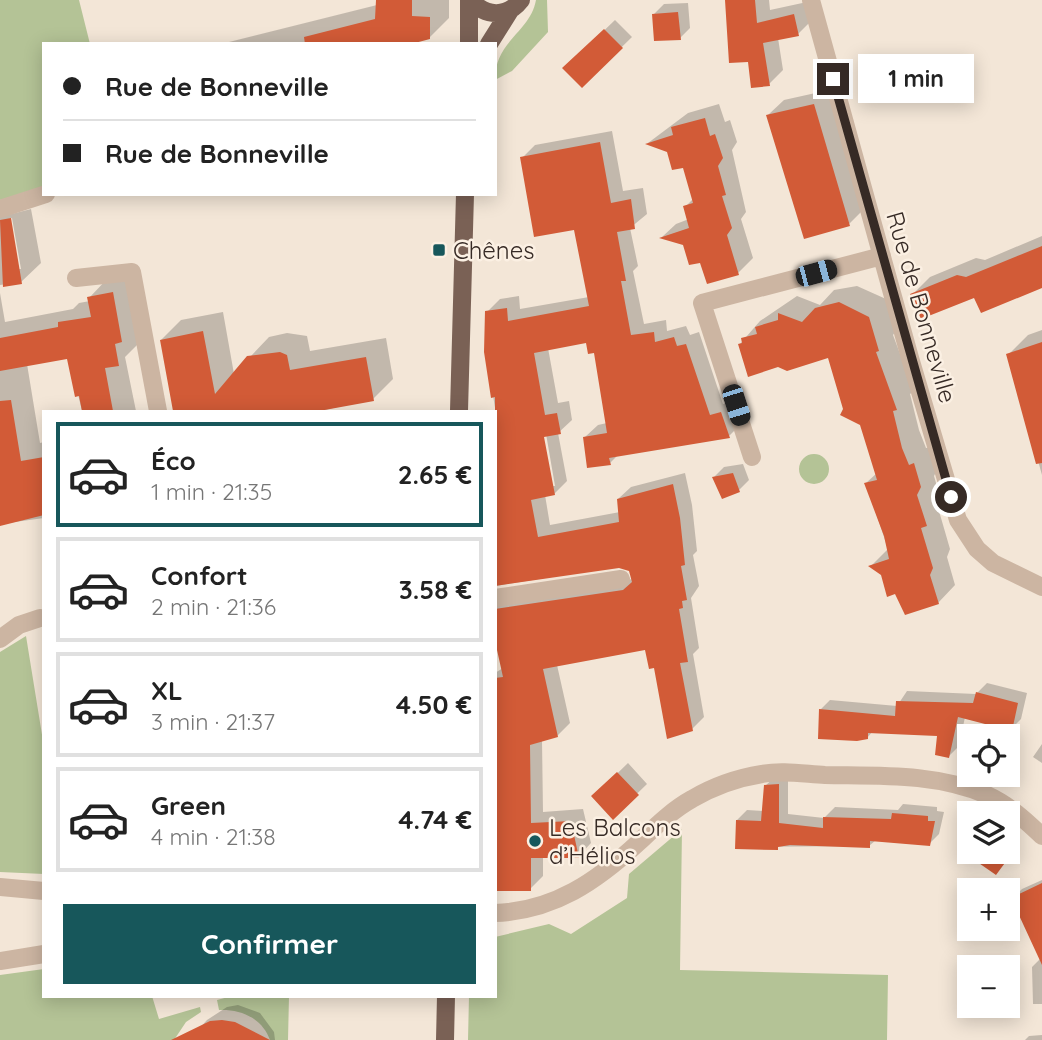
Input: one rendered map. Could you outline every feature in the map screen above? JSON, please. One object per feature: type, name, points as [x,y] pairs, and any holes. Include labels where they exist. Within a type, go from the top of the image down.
[{"type":"main road","points":[[470,0],[488,13],[498,14],[516,5]]},
{"type":"main road","points":[[469,42],[470,0]]},
{"type":"main road","points":[[490,42],[516,5]]},
{"type":"main road","points":[[459,410],[465,196]]},
{"type":"main road","points":[[445,1040],[446,998]]},
{"type":"street","name":"Rue de Bonneville","points":[[811,0],[958,520],[977,549],[993,563],[1042,587]]},
{"type":"street","points":[[0,209],[42,195]]},
{"type":"street","points":[[752,457],[702,303],[882,256]]},
{"type":"street","points":[[76,278],[132,272],[158,410]]},
{"type":"street","points":[[497,598],[621,579]]},
{"type":"street","points":[[0,639],[19,625],[42,616]]},
{"type":"street","points":[[497,913],[517,912],[579,891],[613,866],[690,800],[725,782],[765,773],[910,776],[958,785],[988,796],[1017,812],[1042,836]]},
{"type":"street","points":[[0,887],[42,891]]},
{"type":"street","points":[[0,961],[42,954]]},
{"type":"green space","points":[[0,0],[79,0],[90,42],[42,42],[42,188],[0,200]]},
{"type":"green space","points":[[536,0],[547,0],[548,32],[512,71],[497,79],[497,66],[501,55],[533,11]]},
{"type":"green space","points":[[814,454],[824,459],[829,469],[824,479],[814,484],[804,479],[799,469],[804,459]]},
{"type":"green space","points":[[26,636],[42,735],[42,874],[0,872],[0,652]]},
{"type":"green space","points":[[682,829],[680,970],[888,975],[887,1040],[468,1040],[469,998],[497,998],[497,937],[549,924],[571,934],[627,898],[629,874]]},
{"type":"green space","points":[[42,969],[42,998],[153,998],[159,1019],[200,1007],[201,1012],[186,1022],[174,1040],[0,1040],[0,975]]},
{"type":"green space","points":[[289,998],[288,1040],[270,1040],[262,1026],[250,1016],[219,1010],[217,1000]]},
{"type":"building","points":[[376,0],[412,0],[412,16],[430,17],[430,39],[419,42],[305,42],[304,37],[375,19]]},
{"type":"building","points":[[725,0],[755,0],[757,23],[794,14],[799,36],[763,43],[770,86],[751,88],[748,62],[729,63]]},
{"type":"building","points":[[678,12],[681,40],[654,41],[652,14]]},
{"type":"building","points":[[604,29],[623,48],[582,88],[562,68]]},
{"type":"building","points":[[814,104],[850,226],[804,239],[766,115]]},
{"type":"building","points":[[705,118],[710,136],[715,134],[723,158],[718,166],[726,195],[722,196],[732,228],[727,235],[739,275],[707,284],[700,263],[689,265],[683,245],[659,238],[689,228],[683,206],[693,203],[683,168],[672,170],[667,152],[645,144],[673,135],[671,127]]},
{"type":"building","points":[[600,142],[611,203],[631,199],[635,229],[617,232],[626,281],[621,281],[631,335],[654,332],[655,342],[674,337],[677,346],[686,344],[710,415],[721,412],[730,438],[609,458],[611,465],[587,468],[583,437],[607,433],[594,353],[588,354],[586,343],[534,353],[545,415],[557,413],[561,434],[544,437],[555,495],[531,500],[538,537],[619,522],[617,499],[673,484],[680,518],[685,565],[681,566],[687,600],[682,601],[683,608],[679,609],[688,662],[680,663],[693,731],[667,739],[654,668],[649,669],[645,650],[543,669],[558,737],[530,745],[531,823],[571,821],[579,858],[531,858],[531,891],[497,891],[497,678],[503,677],[497,650],[497,609],[623,590],[632,582],[629,571],[619,568],[497,586],[497,410],[495,397],[491,398],[484,352],[485,311],[507,308],[508,321],[589,306],[574,230],[534,237],[520,157]]},
{"type":"building","points":[[11,218],[22,284],[3,287],[0,220]]},
{"type":"building","points":[[1042,246],[1042,288],[981,313],[974,298],[921,319],[910,294],[957,275],[966,277]]},
{"type":"building","points":[[113,292],[122,342],[115,344],[119,366],[105,368],[113,410],[82,410],[79,396],[75,397],[67,359],[0,371],[0,338],[58,327],[58,322],[91,317],[87,297]]},
{"type":"building","points":[[839,302],[869,317],[879,351],[876,352],[897,410],[893,411],[902,448],[909,465],[914,463],[921,487],[917,495],[927,526],[921,528],[933,568],[930,575],[939,604],[905,615],[895,594],[887,597],[881,575],[868,566],[889,559],[884,536],[864,483],[877,480],[860,425],[840,415],[843,409],[828,358],[787,371],[778,367],[748,377],[738,344],[742,343],[741,338],[757,334],[755,327],[778,320],[778,313],[802,322],[815,308]]},
{"type":"building","points":[[203,331],[215,394],[247,356],[280,352],[287,355],[290,370],[366,357],[374,401],[324,410],[173,410],[160,340]]},
{"type":"building","points":[[1042,342],[1042,463],[1036,464],[1006,354]]},
{"type":"building","points":[[11,400],[21,461],[42,457],[42,516],[0,526],[0,401]]},
{"type":"building","points":[[733,473],[740,492],[722,499],[712,477]]},
{"type":"building","points":[[976,692],[1018,703],[1014,724],[985,724],[958,717],[949,758],[935,755],[937,736],[868,733],[868,739],[857,741],[818,739],[819,709],[895,716],[896,701],[973,703]]},
{"type":"building","points":[[617,772],[639,795],[613,820],[591,796]]},
{"type":"building","points":[[779,784],[779,823],[823,828],[823,817],[891,819],[892,813],[928,816],[928,821],[935,821],[930,846],[870,841],[870,848],[790,845],[778,847],[778,850],[735,849],[736,820],[761,821],[764,785]]},
{"type":"building","points":[[980,864],[1004,864],[996,875]]},
{"type":"building","points":[[1042,883],[1042,965],[1020,917],[1020,894]]},
{"type":"building","points":[[210,1021],[235,1022],[270,1040],[171,1040]]},
{"type":"place","name":"Chênes","points":[[439,250]]},
{"type":"place","name":"Les Balcons d’Hélios","points":[[535,841]]},
{"type":"route","points":[[833,79],[951,497]]}]
